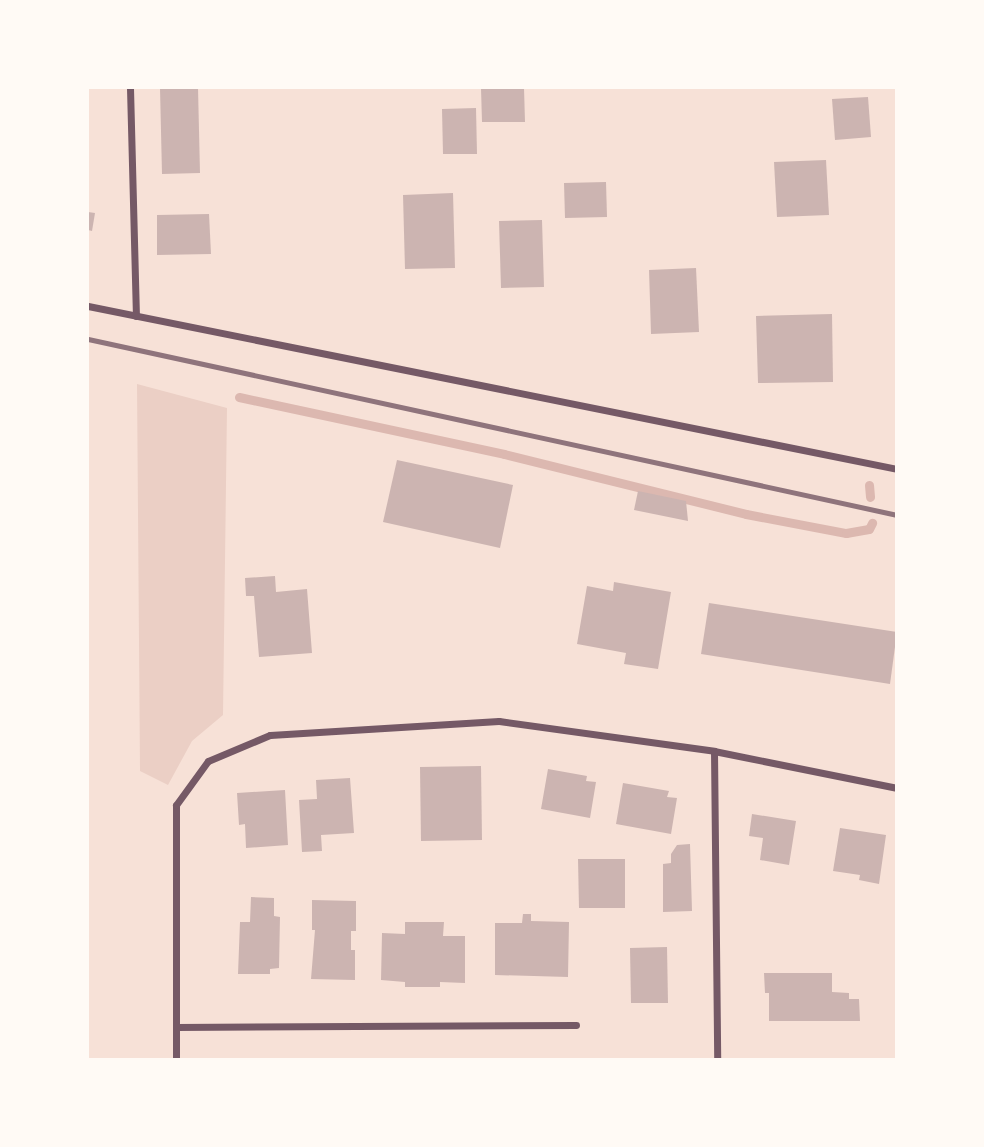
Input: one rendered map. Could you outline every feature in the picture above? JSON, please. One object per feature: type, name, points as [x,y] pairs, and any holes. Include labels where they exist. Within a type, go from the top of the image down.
[{"type":"street","points":[[130,88],[136,316]]},
{"type":"street","points":[[88,306],[897,469]]},
{"type":"street","points":[[176,1059],[176,805],[208,761],[270,735],[499,721],[714,751],[897,788]]},
{"type":"street","points":[[714,751],[717,1059]]},
{"type":"street","points":[[176,1027],[576,1024]]},
{"type":"shaded area","points":[[137,384],[227,408],[223,715],[192,741],[168,785],[140,771]]},
{"type":"building","points":[[160,88],[198,88],[200,173],[162,174]]},
{"type":"building","points":[[481,88],[524,88],[525,122],[482,122]]},
{"type":"building","points":[[868,97],[871,137],[835,140],[832,99]]},
{"type":"building","points":[[476,108],[477,154],[443,154],[442,109]]},
{"type":"building","points":[[826,160],[829,215],[777,217],[774,162]]},
{"type":"building","points":[[606,182],[607,217],[565,218],[564,183]]},
{"type":"building","points":[[453,193],[455,268],[405,269],[403,195]]},
{"type":"building","points":[[88,212],[95,213],[92,231],[88,230]]},
{"type":"building","points":[[209,214],[211,254],[157,255],[157,215]]},
{"type":"building","points":[[542,220],[544,287],[501,288],[499,221]]},
{"type":"building","points":[[696,268],[699,332],[651,334],[649,270]]},
{"type":"building","points":[[832,314],[833,382],[758,383],[756,316]]},
{"type":"building","points":[[397,460],[513,485],[500,548],[383,522]]},
{"type":"building","points":[[638,491],[686,501],[688,521],[634,510]]},
{"type":"building","points":[[275,576],[276,592],[307,589],[312,653],[259,657],[254,596],[246,596],[245,578]]},
{"type":"building","points":[[614,582],[671,592],[658,669],[624,664],[626,653],[577,644],[587,586],[613,591]]},
{"type":"building","points":[[709,603],[897,632],[890,684],[701,654]]},
{"type":"building","points":[[481,766],[482,840],[421,841],[420,767]]},
{"type":"building","points":[[548,769],[587,776],[586,781],[596,782],[590,818],[541,809]]},
{"type":"building","points":[[350,778],[354,833],[321,835],[322,851],[302,852],[299,800],[317,799],[316,780]]},
{"type":"building","points":[[623,783],[669,791],[667,797],[677,798],[671,834],[616,824]]},
{"type":"building","points":[[285,790],[288,845],[246,848],[245,824],[239,825],[237,793]]},
{"type":"building","points":[[752,814],[796,821],[789,865],[760,860],[763,838],[749,836]]},
{"type":"building","points":[[840,828],[886,835],[879,884],[859,880],[860,875],[833,871]]},
{"type":"building","points":[[690,844],[692,911],[663,912],[663,864],[671,863],[671,854],[677,845]]},
{"type":"building","points":[[578,859],[625,859],[625,908],[579,908]]},
{"type":"building","points":[[251,897],[274,898],[274,916],[280,917],[279,968],[270,969],[270,974],[238,974],[240,922],[250,922]]},
{"type":"building","points":[[312,900],[356,901],[356,931],[351,931],[351,950],[355,950],[355,980],[311,979],[315,930],[312,930]]},
{"type":"building","points":[[523,914],[531,914],[531,921],[569,922],[568,977],[495,975],[495,923],[522,923]]},
{"type":"building","points":[[405,922],[444,922],[443,936],[465,936],[465,983],[440,982],[440,987],[405,987],[405,982],[381,980],[382,933],[405,934]]},
{"type":"building","points":[[667,947],[668,1003],[631,1003],[630,948]]},
{"type":"building","points":[[764,973],[832,973],[832,992],[849,993],[849,999],[859,999],[860,1021],[769,1021],[769,993],[765,993]]},
{"type":"waterway","points":[[239,397],[504,454],[746,514],[846,533],[869,529],[872,523]]},
{"type":"waterway","points":[[869,485],[870,497]]},
{"type":"railway","points":[[88,339],[897,515]]}]
